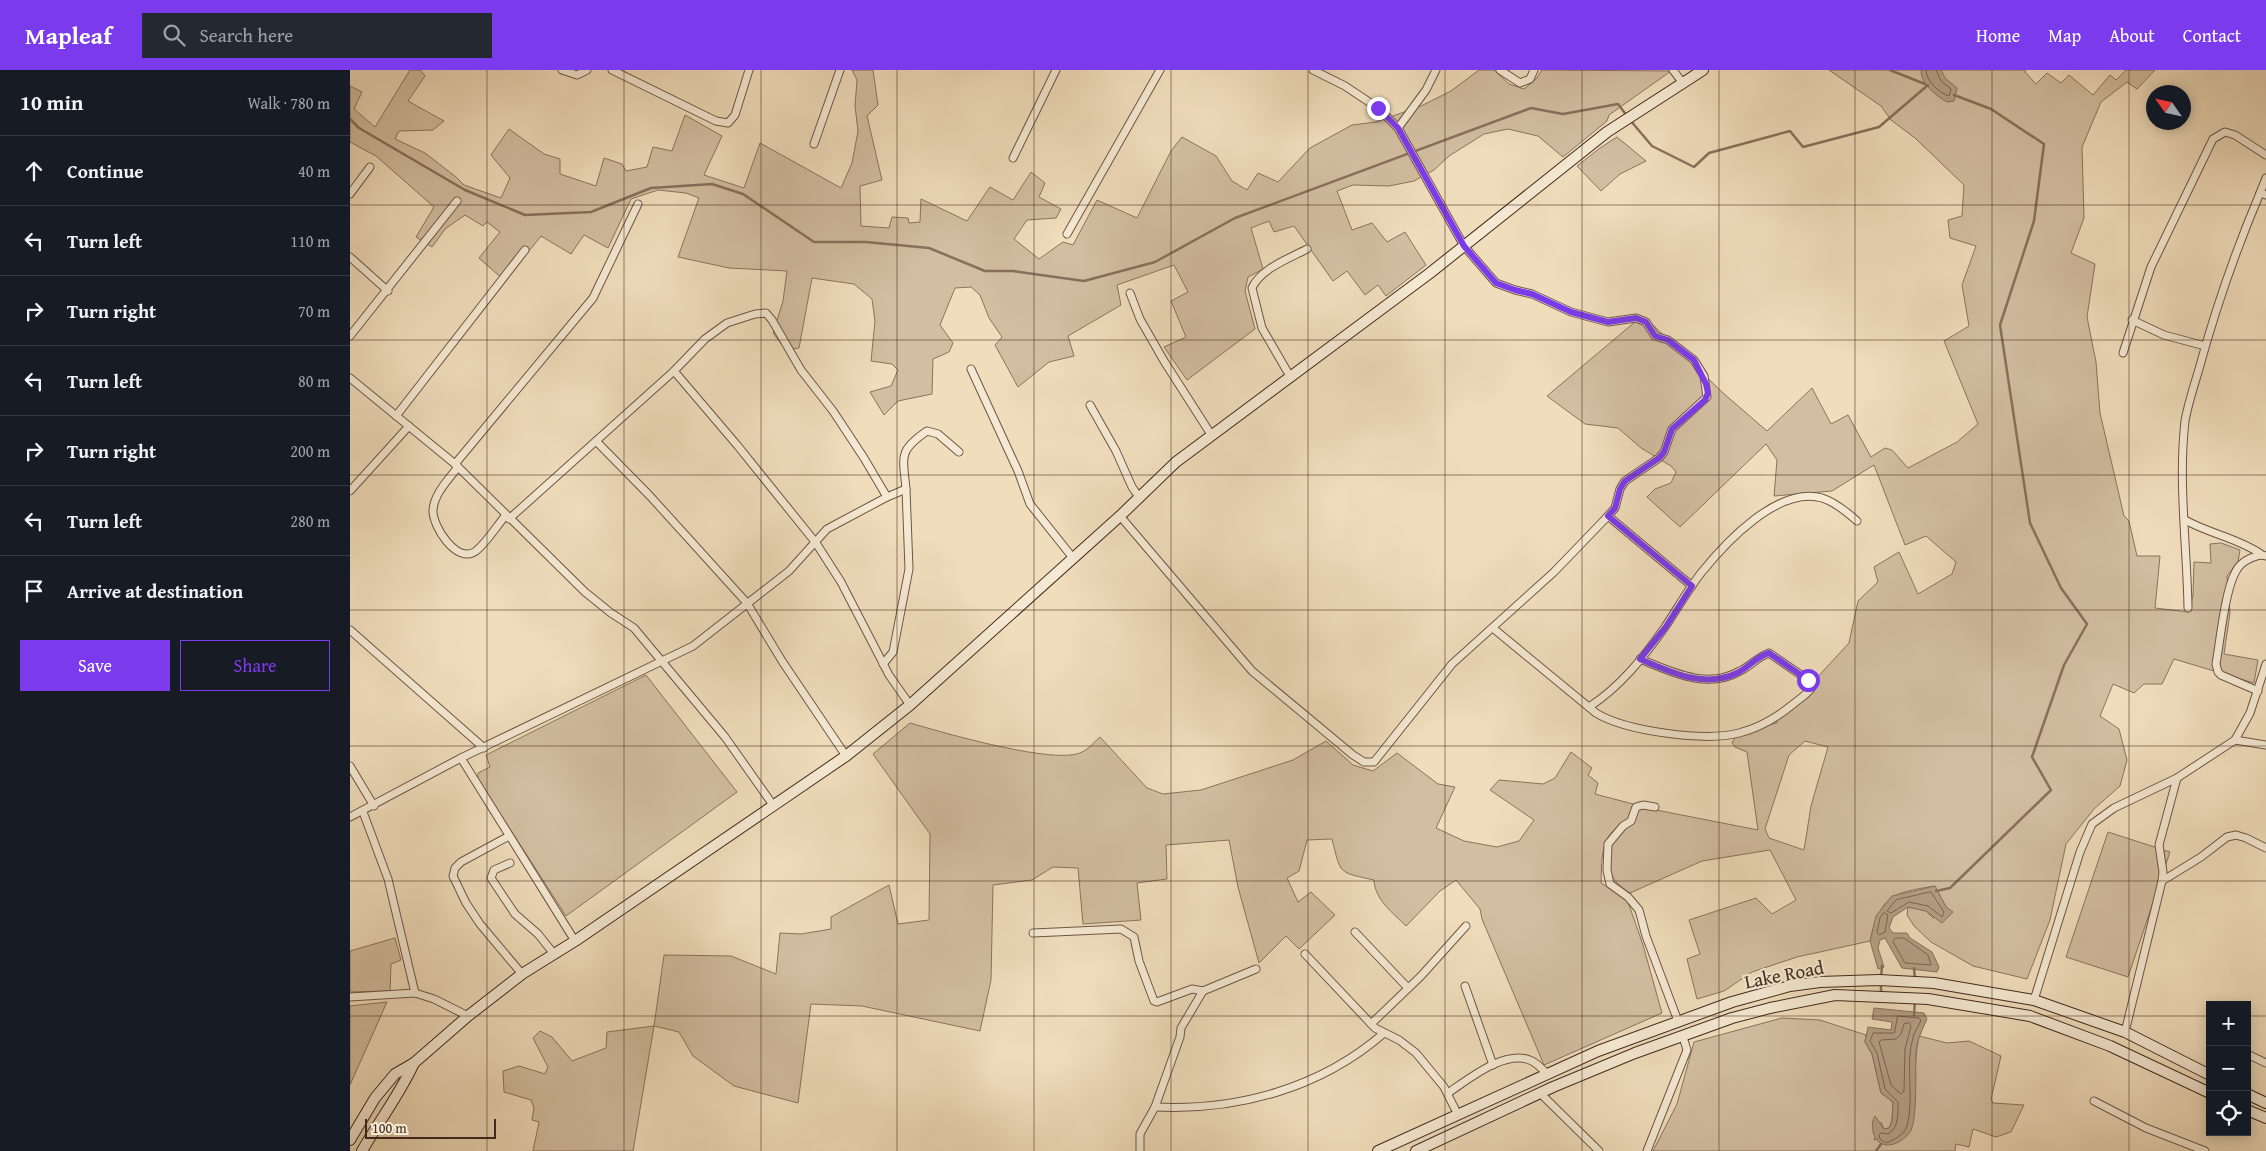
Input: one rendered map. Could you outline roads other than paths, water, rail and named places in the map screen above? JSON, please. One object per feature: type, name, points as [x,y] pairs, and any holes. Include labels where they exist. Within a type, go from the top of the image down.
[{"type":"street","points":[[562,70],[577,75],[586,70]]},
{"type":"street","points":[[612,70],[716,121],[728,122],[735,114],[750,70]]},
{"type":"street","points":[[814,144],[840,70]]},
{"type":"street","points":[[1013,158],[1056,70]]},
{"type":"street","points":[[1067,234],[1160,70]]},
{"type":"street","points":[[1120,516],[1252,671],[1305,718],[1353,755],[1364,762],[1374,762],[1452,664],[1554,572],[1608,516],[1615,508],[1620,489],[1625,481],[1659,458],[1664,452],[1672,429],[1707,397],[1706,384],[1699,367],[1677,346],[1668,340],[1655,336],[1648,324],[1640,319],[1608,322],[1571,312],[1532,294],[1500,285],[1464,246],[1398,128],[1378,108],[1345,86],[1313,70]]},
{"type":"street","points":[[1398,128],[1426,90],[1436,70]]},
{"type":"street","points":[[1500,70],[1515,80],[1524,83],[1530,80],[1534,70]]},
{"type":"street","points":[[1673,70],[1682,82]]},
{"type":"street","points":[[350,1140],[374,1098],[395,1074],[414,1063],[468,1016],[522,974],[575,941],[846,756],[910,705],[1120,516],[1176,462],[1291,378],[1464,246],[1607,132],[1703,70]]},
{"type":"street","points":[[2123,353],[2132,320],[2151,267],[2213,139],[2225,132],[2235,135],[2266,155]]},
{"type":"street","points":[[350,194],[370,168]]},
{"type":"street","points":[[2188,608],[2182,488],[2186,419],[2205,346],[2247,225],[2263,194],[2266,178]]},
{"type":"street","points":[[350,336],[457,201]]},
{"type":"street","points":[[638,204],[593,298],[456,465],[438,494],[433,510],[434,521],[447,543],[457,552],[465,555],[475,552],[507,517],[674,372],[705,339],[727,322],[754,314],[766,313],[772,320],[800,370],[833,411],[887,497]]},
{"type":"street","points":[[1291,378],[1262,328],[1252,288],[1255,282],[1265,273],[1307,249]]},
{"type":"street","points":[[396,416],[525,250]]},
{"type":"street","points":[[350,257],[388,290]]},
{"type":"street","points":[[1130,293],[1140,319],[1164,361],[1212,436]]},
{"type":"street","points":[[2132,320],[2164,334],[2205,346]]},
{"type":"street","points":[[971,369],[1018,471],[1030,504],[1073,558]]},
{"type":"street","points":[[674,372],[737,445],[816,543],[841,582],[883,664],[910,705]]},
{"type":"street","points":[[350,378],[456,465],[585,592],[611,613],[634,628],[725,737],[773,805]]},
{"type":"street","points":[[1090,404],[1116,451],[1132,487],[1139,497]]},
{"type":"street","points":[[350,491],[409,426]]},
{"type":"street","points":[[883,664],[893,652],[908,569],[904,452],[910,442],[927,431],[945,438],[959,452]]},
{"type":"street","points":[[596,441],[747,603],[782,661],[846,756]]},
{"type":"street","points":[[350,817],[363,812],[461,758],[693,646],[789,571],[827,529],[906,489]]},
{"type":"street","points":[[1589,707],[1605,697],[1640,659],[1665,628],[1692,586],[1711,561],[1753,521],[1778,504],[1811,496],[1823,498],[1857,521]]},
{"type":"street","points":[[1608,516],[1692,586]]},
{"type":"street","points":[[2185,520],[2201,528],[2248,545],[2264,555]]},
{"type":"street","points":[[2258,691],[2221,674],[2216,664],[2228,594],[2234,573],[2240,565],[2264,555]]},
{"type":"street","points":[[1494,628],[1589,707],[1605,718],[1623,725],[1686,735],[1722,736],[1736,734],[1764,724],[1784,711],[1812,687],[1804,677],[1769,653],[1734,674],[1708,679],[1685,677],[1640,659]]},
{"type":"street","points":[[350,630],[484,748]]},
{"type":"street","points":[[2034,1000],[2089,828],[2102,815],[2177,778],[2235,740],[2258,691],[2266,664]]},
{"type":"street","points":[[2235,740],[2266,745]]},
{"type":"street","points":[[461,758],[575,941]]},
{"type":"street","points":[[350,766],[374,806]]},
{"type":"street","points":[[2125,1032],[2162,881],[2163,872],[2159,845],[2177,778]]},
{"type":"street","points":[[1655,807],[1643,805],[1636,807],[1631,821],[1623,826],[1610,840],[1607,847],[1607,870],[1610,884],[1628,896],[1639,910],[1646,936],[1678,1021]]},
{"type":"street","points":[[363,812],[388,879],[415,993]]},
{"type":"street","points":[[2162,881],[2202,857],[2227,837],[2236,835],[2266,848]]},
{"type":"street","points":[[509,836],[462,862],[455,868],[453,876],[466,903],[480,924],[522,974]]},
{"type":"street","points":[[510,863],[494,870],[490,878],[515,914],[538,934],[554,954]]},
{"type":"street","points":[[1371,1024],[1408,988],[1466,926]]},
{"type":"street","points":[[1032,933],[1121,929],[1134,937],[1139,961],[1154,1001],[1158,1002],[1192,989],[1203,991],[1256,969]]},
{"type":"street","points":[[1355,932],[1408,988]]},
{"type":"street","points":[[1304,954],[1371,1024],[1399,1040],[1416,1053],[1448,1093],[1458,1115]]},
{"type":"street","name":"Lake Road","points":[[1378,1151],[1598,1051],[1732,1002],[1790,986],[1820,982],[1879,980],[1934,983],[2034,1000],[2125,1032],[2206,1073]]},
{"type":"street","points":[[1465,986],[1493,1065]]},
{"type":"street","points":[[1140,1151],[1140,1134],[1155,1106],[1180,1037],[1181,1028],[1203,991]]},
{"type":"street","points":[[350,997],[415,993],[434,999],[468,1016]]},
{"type":"street","name":"Lake Road","points":[[1416,1151],[1598,1067],[1732,1018],[1835,995],[1928,999],[2020,1014],[2048,1022],[2110,1046],[2206,1091]]},
{"type":"street","points":[[1155,1106],[1192,1107],[1249,1100],[1299,1085],[1342,1065],[1365,1050],[1384,1033]]},
{"type":"street","points":[[1647,1151],[1687,1050],[1683,1037]]},
{"type":"street","points":[[2251,1056],[2266,1063]]},
{"type":"street","points":[[1448,1093],[1493,1065],[1508,1058],[1532,1061],[1547,1074]]},
{"type":"street","points":[[362,1151],[403,1086],[414,1063]]},
{"type":"street","points":[[1540,1093],[1598,1151]]},
{"type":"street","points":[[2251,1096],[2266,1103]]},
{"type":"street","points":[[2094,1101],[2146,1128],[2205,1151]]},
{"type":"street","points":[[2251,1112],[2266,1118]]},
{"type":"water","points":[[1921,70],[1941,70],[1945,78],[1957,88],[1954,101],[1947,102],[1934,92],[1923,80]]},
{"type":"water","points":[[1935,886],[1946,907],[1953,912],[1942,923],[1926,911],[1908,907],[1893,917],[1889,928],[1893,933],[1907,933],[1910,938],[1932,952],[1939,967],[1937,972],[1902,968],[1885,938],[1880,940],[1878,948],[1884,967],[1878,969],[1870,941],[1876,916],[1892,896]]},
{"type":"water","points":[[1874,1008],[1924,1013],[1927,1019],[1917,1048],[1913,1126],[1910,1132],[1900,1141],[1888,1145],[1879,1142],[1875,1137],[1872,1123],[1875,1116],[1884,1129],[1889,1128],[1892,1121],[1893,1102],[1881,1093],[1872,1054],[1865,1042],[1868,1027],[1891,1030],[1892,1022],[1872,1019]]},
{"type":"waterway","points":[[1890,70],[1925,84]]},
{"type":"waterway","points":[[1630,120],[1652,146],[1694,167],[1709,153],[1790,131],[1803,147],[1879,127],[1928,85]]},
{"type":"waterway","points":[[1936,891],[1950,888],[2051,790],[2032,757],[2064,665],[2087,624],[2061,588],[2030,523],[2000,325],[2034,221],[2044,144],[1991,109],[1954,95]]},
{"type":"waterway","points":[[350,119],[359,128],[465,190],[525,215],[591,212],[651,188],[712,184],[743,194],[814,242],[866,242],[929,248],[985,271],[1013,271],[1084,281],[1155,262],[1235,218],[1531,108],[1563,114],[1618,104],[1627,116]]},
{"type":"waterway","points":[[1881,978],[1882,966]]},
{"type":"waterway","points":[[1914,968],[1915,980]]},
{"type":"waterway","points":[[1881,983],[1881,995]]},
{"type":"waterway","points":[[1914,1015],[1915,1000]]},
{"type":"waterway","points":[[1876,1151],[1881,1144]]}]
